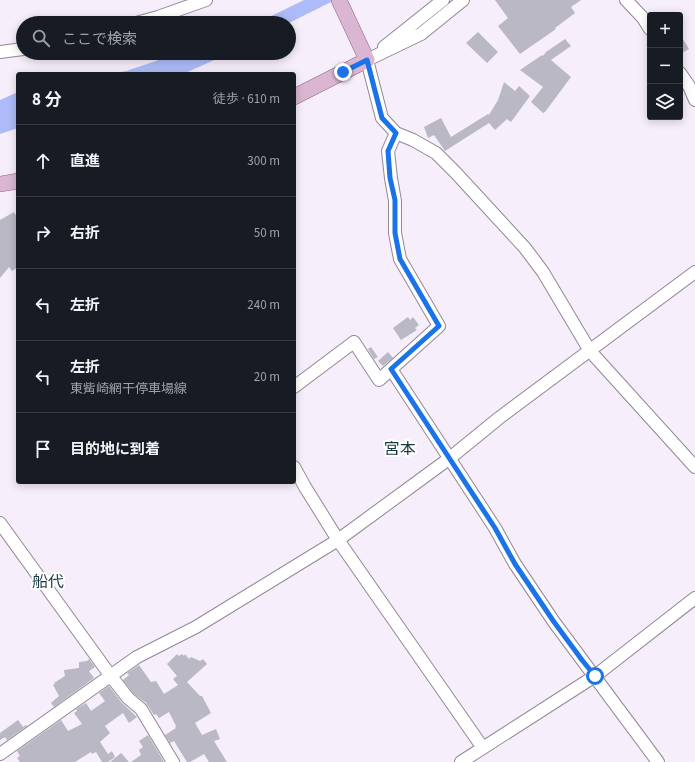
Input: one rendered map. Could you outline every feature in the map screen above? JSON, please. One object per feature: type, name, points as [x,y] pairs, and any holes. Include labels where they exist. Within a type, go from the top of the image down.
[{"type":"main road","points":[[296,96],[367,60],[339,0]]},
{"type":"main road","points":[[0,184],[16,181]]},
{"type":"street","points":[[161,16],[206,0]]},
{"type":"street","points":[[367,60],[443,0]]},
{"type":"street","points":[[367,60],[421,34],[463,0]]},
{"type":"street","points":[[626,0],[647,24]]},
{"type":"street","points":[[0,52],[16,50]]},
{"type":"street","points":[[367,60],[382,118],[396,133],[413,140],[436,153],[525,248],[543,272],[590,351],[695,467]]},
{"type":"street","points":[[683,77],[689,86],[695,100]]},
{"type":"street","points":[[296,386],[354,342],[379,380],[439,326],[400,259],[395,233],[395,200],[390,178],[388,151],[396,133]]},
{"type":"street","points":[[4,756],[110,675],[137,657],[196,627],[338,540],[450,458],[499,418],[695,272]]},
{"type":"street","points":[[391,369],[450,458],[495,528],[515,564],[554,622],[658,762]]},
{"type":"street","points":[[296,470],[338,540],[483,748]]},
{"type":"street","points":[[0,523],[110,675],[128,698],[141,709],[173,762]]},
{"type":"street","points":[[461,762],[595,676],[695,598]]},
{"type":"water","points":[[304,0],[335,0],[296,20],[296,16],[271,16]]},
{"type":"water","points":[[159,60],[214,60],[187,72],[121,72]]},
{"type":"water","points":[[16,93],[16,129],[0,134],[0,100]]},
{"type":"building","points":[[495,0],[581,0],[571,7],[575,13],[555,28],[556,29],[520,54],[498,26],[508,18]]},
{"type":"building","points":[[478,32],[498,52],[487,63],[466,43]]},
{"type":"building","points":[[565,39],[571,46],[551,60],[571,77],[543,113],[531,102],[543,87],[520,70],[542,55],[543,56],[546,52]]},
{"type":"building","points":[[683,39],[689,49],[683,52]]},
{"type":"building","points":[[504,82],[515,91],[519,86],[530,96],[511,122],[507,119],[495,130],[489,123],[445,151],[434,135],[428,138],[424,127],[441,118],[451,137],[488,114],[489,115],[498,100]]},
{"type":"building","points":[[14,212],[16,216],[16,268],[12,271],[9,267],[0,278],[0,220]]},
{"type":"building","points":[[408,317],[410,320],[413,317],[419,325],[415,328],[417,330],[401,340],[393,328]]},
{"type":"building","points":[[371,347],[378,357],[374,359],[368,349]]},
{"type":"building","points":[[388,352],[393,358],[383,366],[378,361]]},
{"type":"building","points":[[177,654],[179,656],[182,654],[184,656],[185,654],[189,659],[191,657],[200,661],[203,659],[207,664],[187,682],[200,696],[202,696],[211,713],[195,723],[202,735],[216,729],[220,739],[214,741],[227,762],[209,762],[204,754],[190,762],[187,762],[174,741],[170,743],[165,735],[176,728],[169,712],[159,718],[156,714],[154,715],[146,703],[133,693],[123,680],[129,675],[127,673],[139,665],[151,682],[156,681],[164,694],[178,685],[173,679],[177,676],[167,664]]},
{"type":"building","points":[[89,659],[95,667],[89,671],[94,678],[54,707],[51,703],[59,696],[53,685],[55,684],[54,683],[65,676],[64,670],[79,668],[79,662],[87,661]]},
{"type":"building","points":[[109,686],[122,703],[137,717],[129,723],[123,713],[105,726],[110,733],[100,742],[108,754],[112,751],[115,757],[108,762],[102,762],[96,752],[92,754],[91,752],[75,762],[20,762],[17,758],[20,756],[17,751],[61,720],[68,731],[82,724],[74,713],[77,711],[76,709],[86,703],[91,711],[105,701],[99,693]]},
{"type":"building","points":[[18,720],[23,727],[26,725],[27,726],[7,740],[5,737],[0,740],[0,733]]},
{"type":"building","points":[[148,735],[164,762],[131,762],[141,755],[139,750],[143,747],[139,741]]},
{"type":"building","points":[[121,753],[129,762],[110,762]]},
{"type":"district","name":"宮本","points":[[400,449]]},
{"type":"district","name":"船代","points":[[48,582]]},
{"type":"route","points":[[343,72],[367,60],[382,118],[396,133],[388,151],[390,178],[395,200],[395,233],[400,259],[439,326],[391,369],[495,528],[515,564],[554,622],[595,676]]}]
